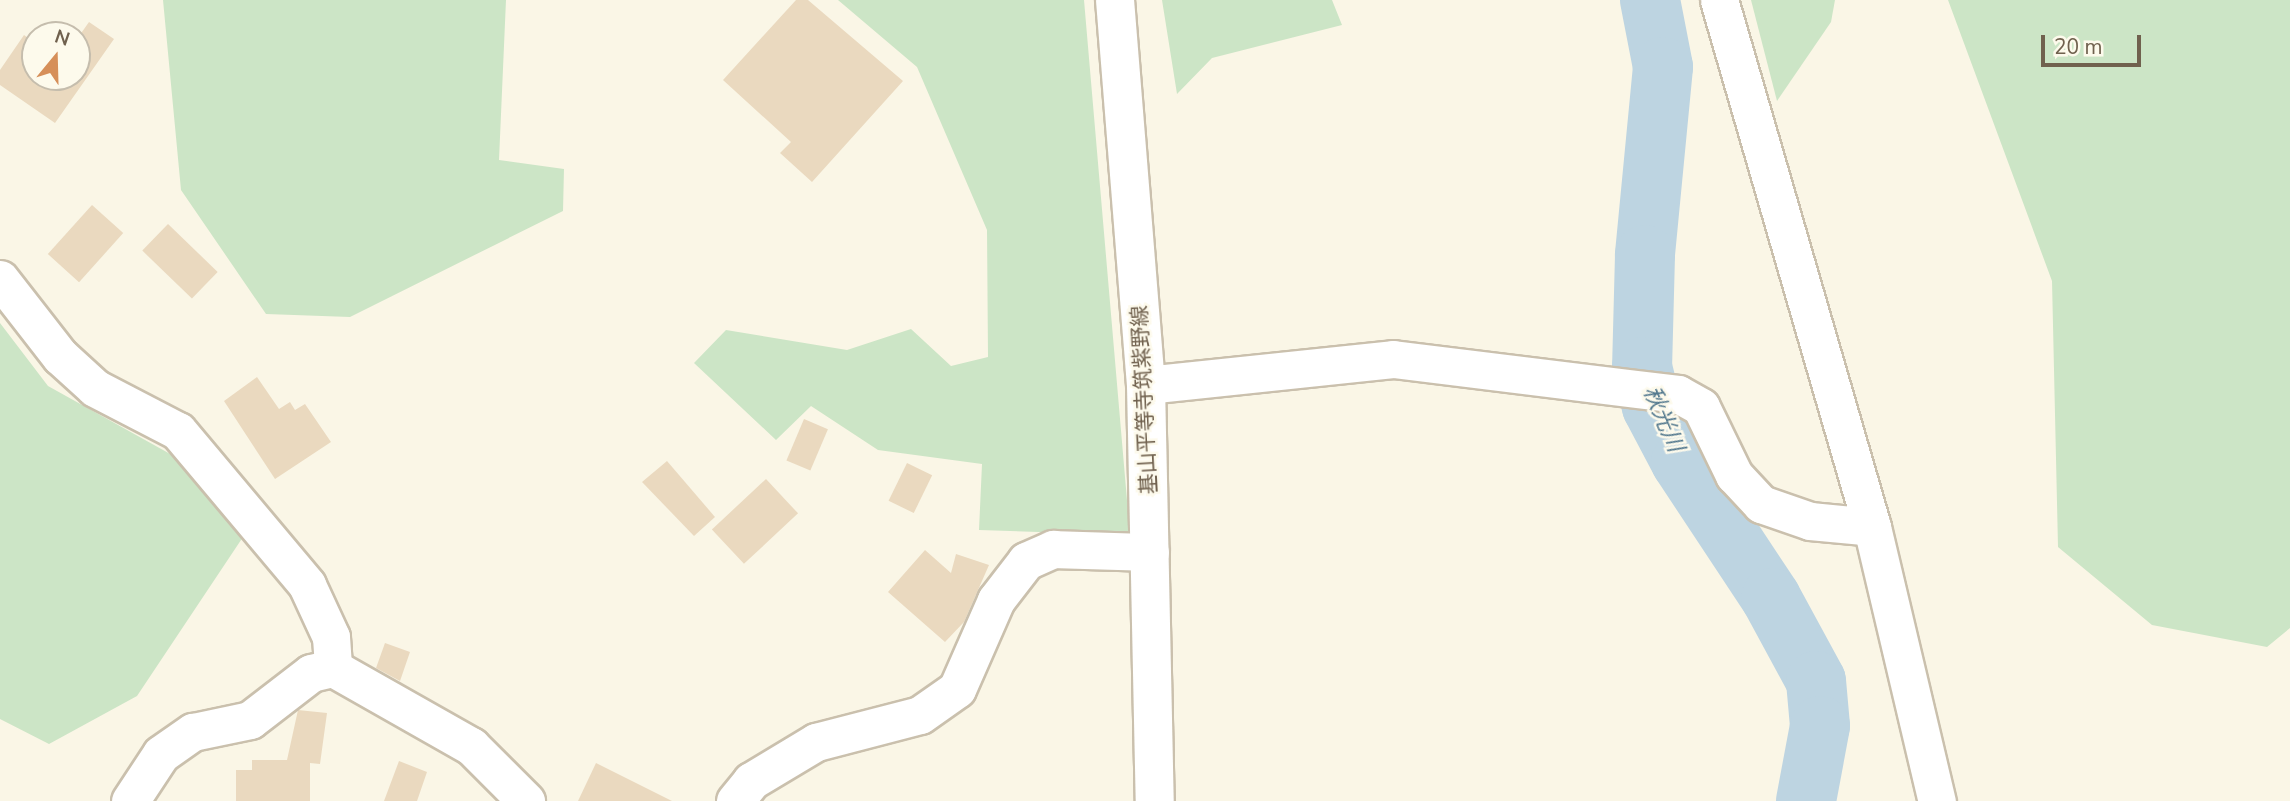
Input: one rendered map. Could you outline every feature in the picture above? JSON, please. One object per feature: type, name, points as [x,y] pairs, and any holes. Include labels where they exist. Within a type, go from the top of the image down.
[{"type":"main road","name":"基山平等寺筑紫野線","points":[[1115,0],[1146,385],[1155,801]]},
{"type":"street","points":[[1719,0],[1872,527],[1937,801]]},
{"type":"street","points":[[0,279],[60,356],[95,388],[178,431],[307,585],[331,637],[333,668]]},
{"type":"street","points":[[1146,385],[1394,359],[1678,394],[1701,407],[1734,475],[1761,504],[1810,521],[1872,527]]},
{"type":"street","points":[[735,801],[751,780],[816,742],[920,715],[957,689],[996,600],[1026,561],[1052,549],[1150,552]]},
{"type":"street","points":[[130,801],[161,754],[193,733],[250,720],[311,673],[333,668],[471,746],[526,801]]},
{"type":"green space","points":[[163,0],[506,0],[499,160],[564,169],[563,211],[350,317],[266,314],[181,190]]},
{"type":"green space","points":[[838,0],[1084,0],[1130,535],[979,530],[982,464],[878,450],[811,406],[776,440],[694,363],[726,330],[847,350],[911,329],[951,366],[988,357],[987,230],[917,67]]},
{"type":"green space","points":[[1162,0],[1332,0],[1342,25],[1212,58],[1177,94]]},
{"type":"green space","points":[[1751,0],[1835,0],[1831,22],[1777,101]]},
{"type":"green space","points":[[1948,0],[2290,0],[2290,628],[2267,647],[2152,625],[2058,547],[2052,281]]},
{"type":"green space","points":[[0,323],[48,386],[172,455],[245,534],[137,696],[49,744],[0,719]]},
{"type":"building","points":[[796,0],[808,0],[903,81],[812,182],[780,153],[791,142],[723,80]]},
{"type":"building","points":[[91,23],[114,39],[91,72]]},
{"type":"building","points":[[21,39],[21,91],[77,91],[55,123],[0,85],[0,70]]},
{"type":"building","points":[[92,205],[123,233],[79,282],[48,254]]},
{"type":"building","points":[[168,224],[218,272],[192,299],[142,251]]},
{"type":"building","points":[[257,377],[279,409],[290,402],[295,410],[305,404],[331,442],[275,479],[224,401]]},
{"type":"building","points":[[804,419],[828,429],[810,471],[786,460]]},
{"type":"building","points":[[667,461],[715,517],[694,536],[642,482]]},
{"type":"building","points":[[907,463],[932,475],[914,513],[889,501]]},
{"type":"building","points":[[766,479],[798,513],[744,564],[712,529]]},
{"type":"building","points":[[925,550],[951,573],[956,554],[989,565],[964,622],[945,642],[888,592]]},
{"type":"building","points":[[385,643],[410,652],[400,681],[376,668]]},
{"type":"building","points":[[298,710],[327,713],[320,764],[310,763],[310,801],[236,801],[236,770],[252,770],[252,760],[287,760]]},
{"type":"building","points":[[399,761],[427,772],[417,801],[384,801]]},
{"type":"building","points":[[596,763],[672,801],[578,801]]},
{"type":"waterway","name":"秋光川","points":[[1650,0],[1663,67],[1645,255],[1642,367],[1652,407],[1681,462],[1771,598],[1816,681],[1820,726],[1806,801]]}]
